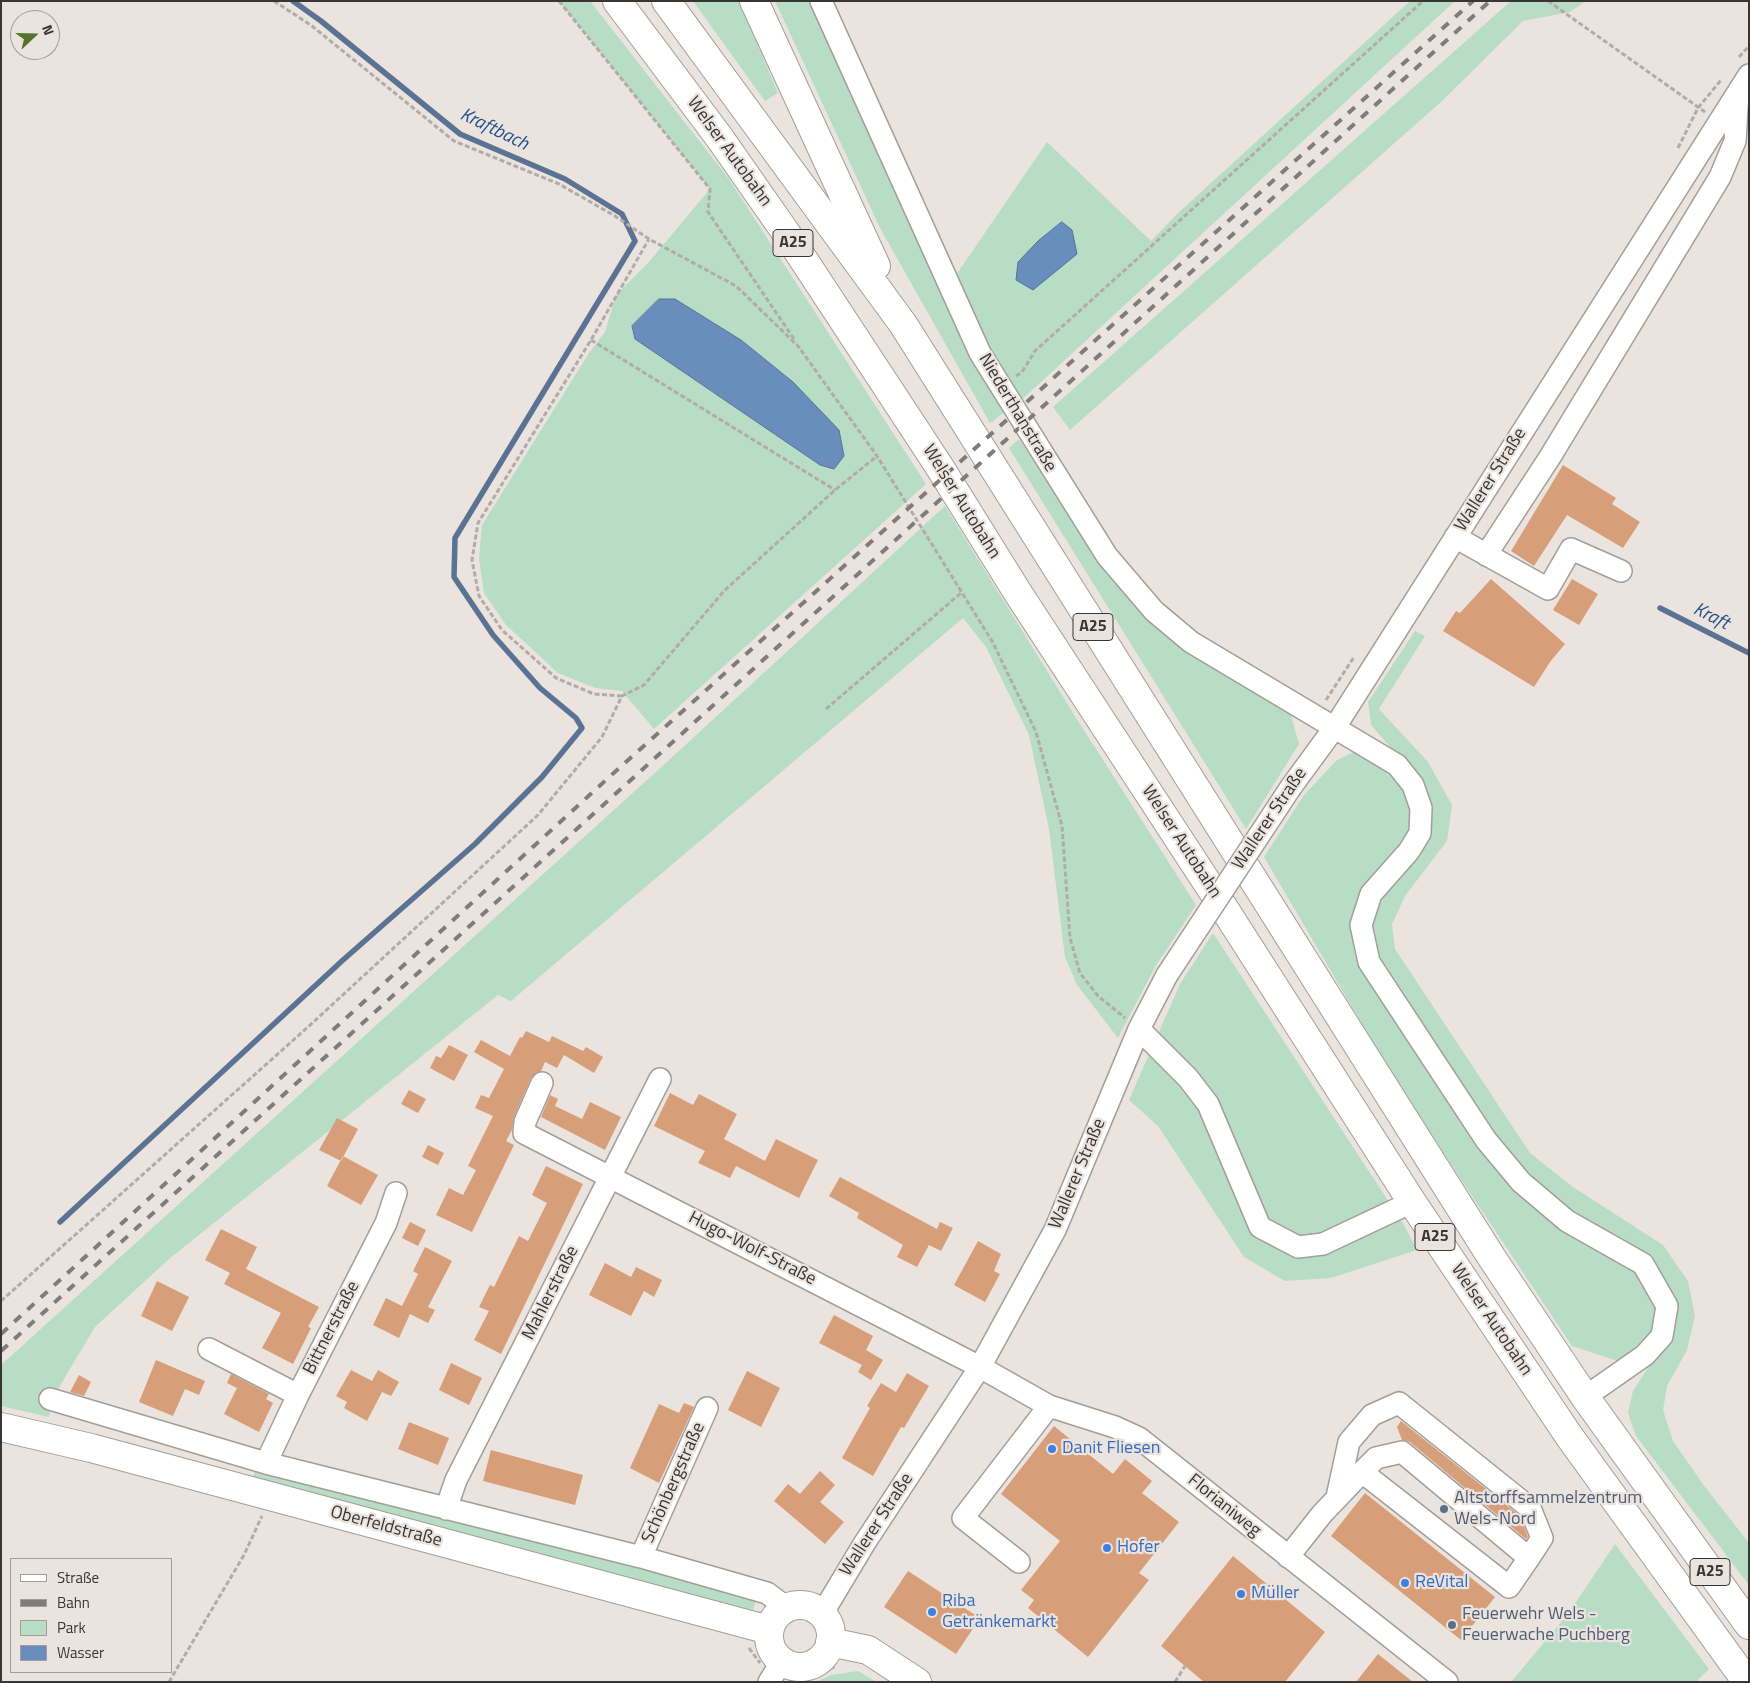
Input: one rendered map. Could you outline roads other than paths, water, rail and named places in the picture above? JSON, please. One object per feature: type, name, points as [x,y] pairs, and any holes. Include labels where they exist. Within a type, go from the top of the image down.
[{"type":"main road","name":"Welser Autobahn","points":[[617,1],[719,137],[854,334],[1412,1202],[1569,1436],[1747,1682]]},
{"type":"main road","name":"Welser Autobahn","points":[[666,1],[903,324],[1492,1258],[1585,1397],[1749,1625]]},
{"type":"main road","points":[[754,1],[903,324]]},
{"type":"main road","name":"Oberfeldstraße","points":[[1,1427],[110,1453],[769,1630]]},
{"type":"main road","points":[[834,1653],[828,1622],[822,1614],[811,1607],[799,1605],[787,1608],[775,1617],[769,1630],[776,1671],[796,1666],[811,1665],[823,1656],[834,1653],[868,1650],[916,1682]]},
{"type":"street","name":"Niederthanstraße","points":[[821,1],[980,353],[1107,556],[1154,610],[1191,642],[1397,765],[1413,785],[1421,808],[1420,833],[1409,851],[1371,894],[1361,925],[1369,962],[1486,1140],[1521,1182],[1567,1221],[1643,1264],[1667,1306],[1662,1336],[1645,1355],[1585,1397]]},
{"type":"street","points":[[1486,555],[1550,457],[1720,177],[1735,141],[1743,83]]},
{"type":"street","name":"Wallerer Straße","points":[[822,1614],[864,1544],[980,1367],[1055,1230],[1139,1029],[1167,975],[1291,787],[1335,727],[1743,83]]},
{"type":"street","points":[[1455,537],[1548,589],[1572,549],[1621,571]]},
{"type":"street","points":[[1139,1029],[1188,1078],[1208,1104],[1260,1227],[1298,1247],[1323,1244],[1412,1202]]},
{"type":"street","name":"Mahlerstraße","points":[[446,1509],[456,1480],[660,1079]]},
{"type":"street","name":"Hugo-Wolf-Straße","points":[[542,1083],[525,1122],[524,1132],[980,1367]]},
{"type":"street","name":"Bittnerstraße","points":[[266,1463],[298,1394],[386,1223],[396,1193]]},
{"type":"street","points":[[209,1349],[298,1394]]},
{"type":"street","name":"Florianiweg","points":[[980,1367],[1049,1406],[1115,1427],[1140,1438],[1447,1682]]},
{"type":"street","name":"Oberfeldstraße","points":[[50,1399],[266,1463],[641,1557],[767,1593],[787,1608]]},
{"type":"street","points":[[1337,1498],[1349,1442],[1372,1415],[1399,1403],[1530,1508],[1542,1538],[1509,1587],[1362,1472]]},
{"type":"street","points":[[1019,1562],[963,1518],[1049,1406]]},
{"type":"street","name":"Schönbergstraße","points":[[641,1557],[707,1408]]},
{"type":"street","points":[[1288,1557],[1337,1498],[1376,1458],[1402,1452],[1529,1558]]},
{"type":"water","points":[[1062,222],[1072,230],[1077,254],[1033,290],[1016,280],[1018,262],[1038,241]]},
{"type":"water","points":[[659,299],[675,299],[741,340],[793,382],[839,430],[844,456],[834,469],[820,465],[635,339],[632,326]]},
{"type":"waterway","name":"Kraftbach","points":[[60,1222],[343,960],[475,844],[542,777],[582,728],[576,718],[540,688],[493,635],[454,577],[455,538],[635,241],[622,214],[565,179],[460,134],[321,21],[293,1]]},
{"type":"waterway","name":"Kraft","points":[[1660,608],[1749,653]]},
{"type":"railway","points":[[1,1334],[606,780],[1473,1]]},
{"type":"railway","points":[[1,1351],[1490,1]]},
{"type":"place","name":"Danit Fliesen","points":[[1052,1449]]},
{"type":"place","name":"Altstorffsammelzentrum Wels-Nord","points":[[1444,1509]]},
{"type":"place","name":"Hofer","points":[[1107,1548]]},
{"type":"place","name":"ReVital","points":[[1405,1583]]},
{"type":"place","name":"Müller","points":[[1241,1594]]},
{"type":"place","name":"Riba Getränkemarkt","points":[[932,1612]]},
{"type":"place","name":"Feuerwehr Wels - Feuerwache Puchberg","points":[[1452,1625]]}]
